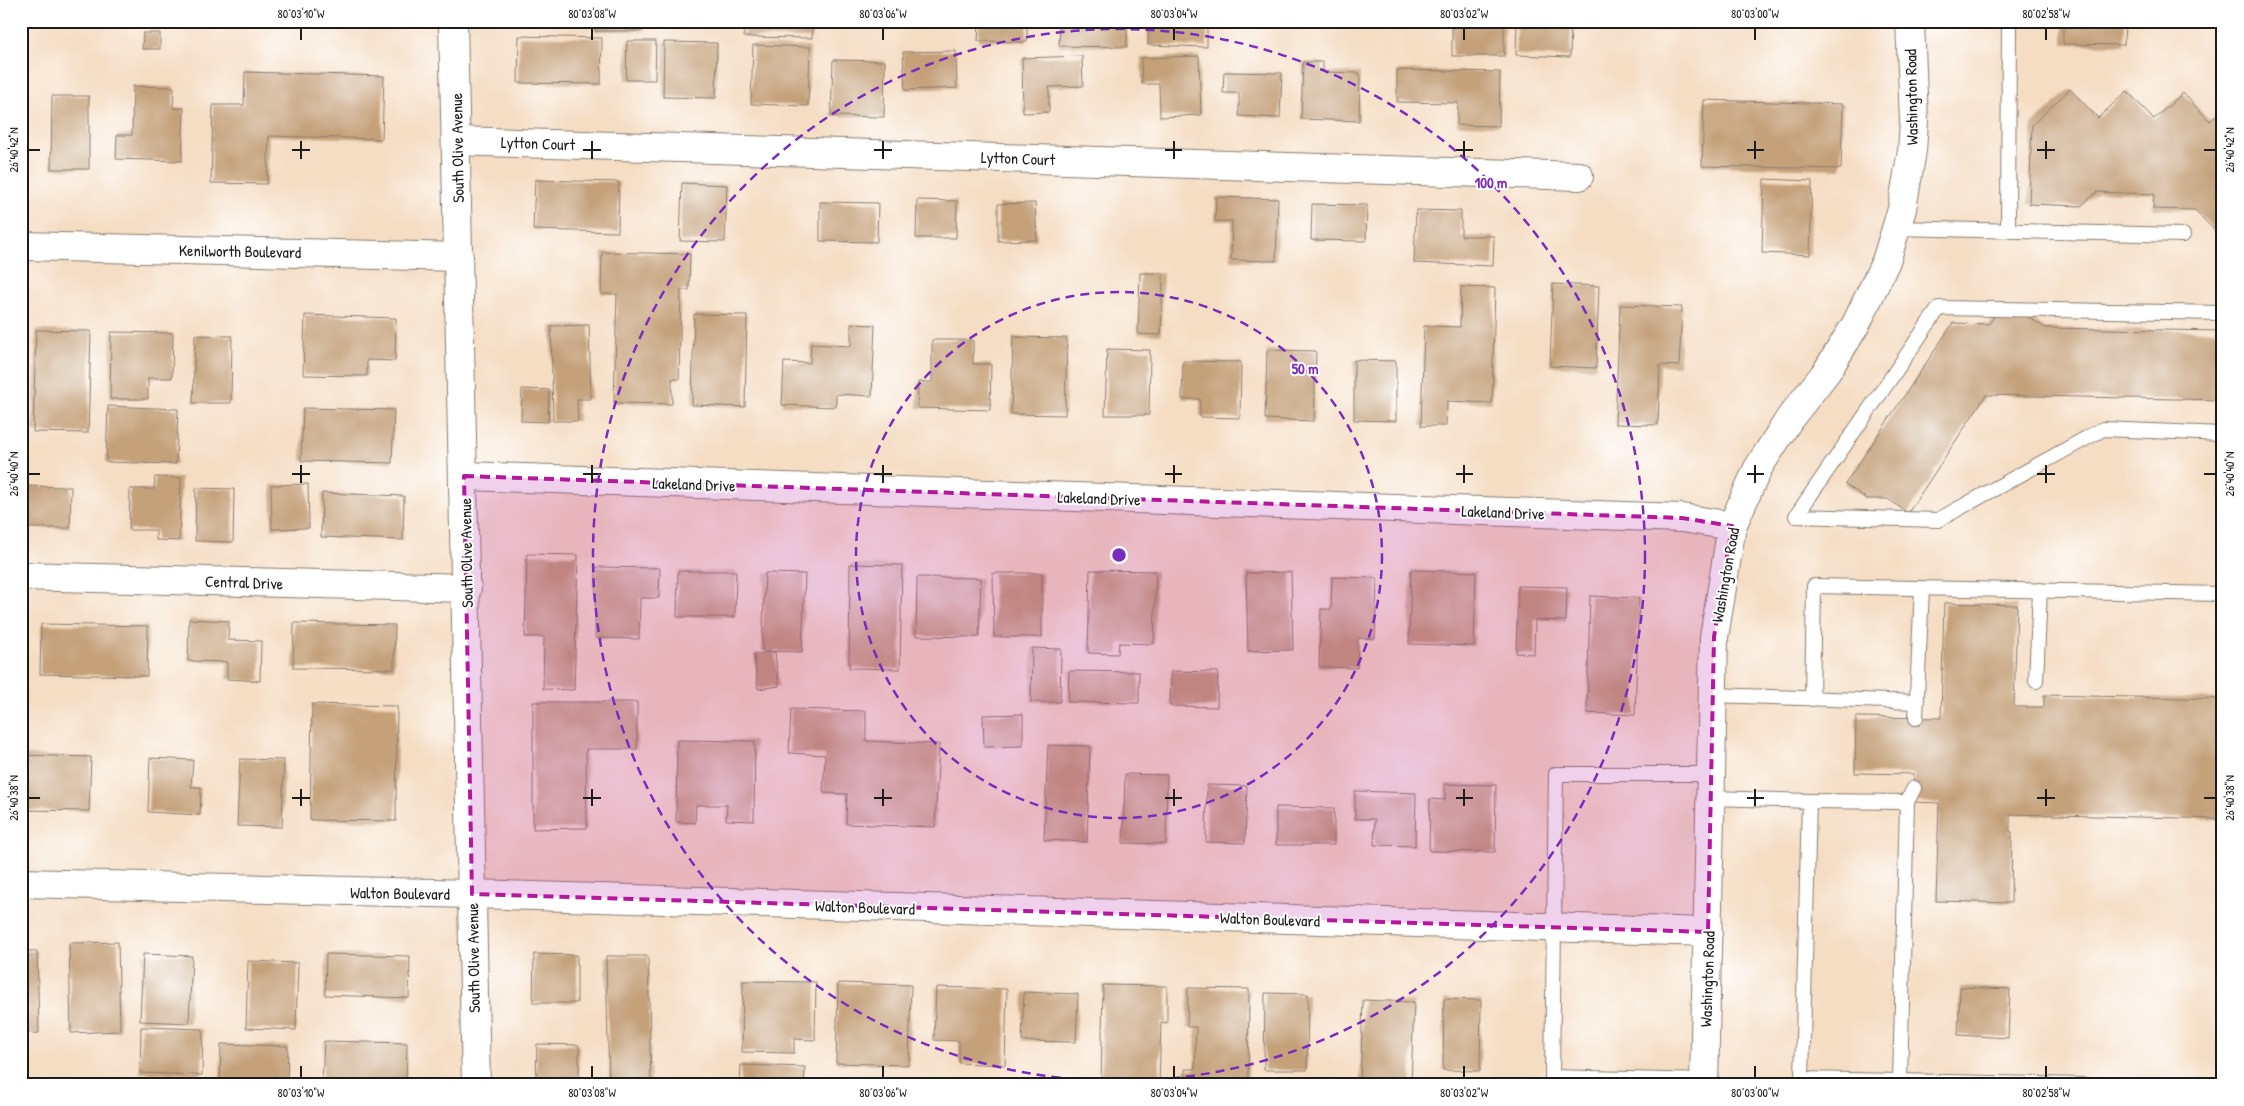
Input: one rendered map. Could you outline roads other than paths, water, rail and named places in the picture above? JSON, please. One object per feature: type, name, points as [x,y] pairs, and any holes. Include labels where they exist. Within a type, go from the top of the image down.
[{"type":"street","name":"South Olive Avenue","points":[[454,21],[476,1085]]},
{"type":"street","name":"Washington Road","points":[[1704,1083],[1714,637],[1732,526],[1758,468],[1790,418],[1826,371],[1856,324],[1886,261],[1902,209],[1912,151],[1914,121],[1910,21]]},
{"type":"street","name":"Lytton Court","points":[[456,141],[1579,176]]},
{"type":"street","name":"Kenilworth Boulevard","points":[[21,246],[459,257]]},
{"type":"street","name":"Lakeland Drive","points":[[464,476],[1672,518],[1732,526]]},
{"type":"street","name":"Central Drive","points":[[21,576],[467,588]]},
{"type":"street","name":"Walton Boulevard","points":[[21,883],[472,894],[1708,932]]},
{"type":"lane","points":[[2008,231],[2009,21]]},
{"type":"lane","points":[[1896,228],[2182,235]]},
{"type":"lane","points":[[2223,313],[1939,308],[1796,516],[1938,520],[2103,429],[2223,434]]},
{"type":"lane","points":[[1812,699],[1814,586],[2223,594]]},
{"type":"lane","points":[[1916,718],[1922,588]]},
{"type":"lane","points":[[2036,681],[2040,590]]},
{"type":"lane","points":[[1713,695],[1917,702]]},
{"type":"lane","points":[[1704,1083],[1552,1077],[1556,774],[1711,786],[1809,801],[1907,802]]},
{"type":"lane","points":[[1900,1082],[1907,802],[1914,788]]},
{"type":"lane","points":[[1809,801],[1802,1079],[2082,1085]]}]
